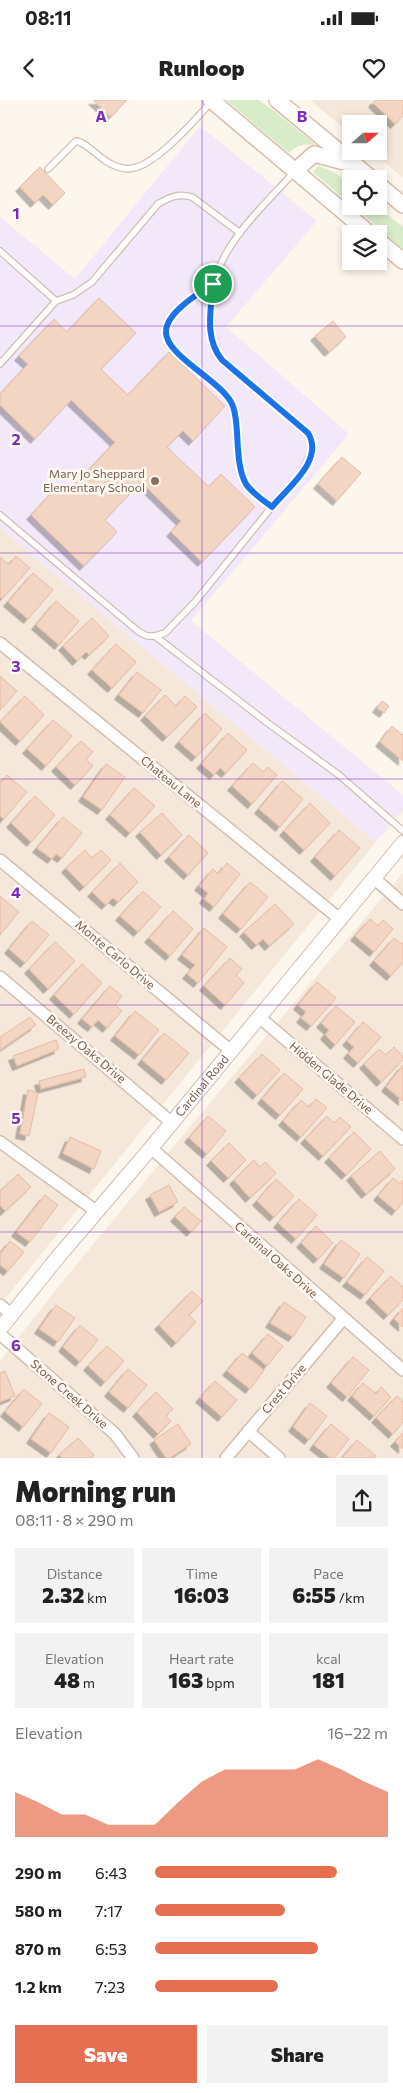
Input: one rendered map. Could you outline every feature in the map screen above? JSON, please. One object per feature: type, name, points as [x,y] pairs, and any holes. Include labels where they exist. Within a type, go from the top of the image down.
[{"type":"main road","points":[[211,100],[359,225]]},
{"type":"main road","points":[[277,100],[362,170]]},
{"type":"main road","points":[[295,171],[314,154],[357,166]]},
{"type":"main road","points":[[387,191],[403,205]]},
{"type":"main road","points":[[387,248],[403,261]]},
{"type":"street","name":"Chateau Lane","points":[[0,643],[341,920]]},
{"type":"street","name":"Cardinal Road","points":[[0,1329],[5,1310],[96,1211],[150,1148],[403,843]]},
{"type":"street","name":"Monte Carlo Drive","points":[[0,860],[231,1051]]},
{"type":"street","points":[[374,878],[403,904]]},
{"type":"street","name":"Breezy Oaks Drive","points":[[0,977],[172,1122]]},
{"type":"street","name":"Hidden Glade Drive","points":[[259,1016],[403,1139]]},
{"type":"street","points":[[0,1142],[96,1211]]},
{"type":"street","name":"Cardinal Oaks Drive","points":[[150,1148],[403,1370]]},
{"type":"street","name":"Crest Drive","points":[[226,1458],[343,1319]]},
{"type":"street","name":"Stone Creek Drive","points":[[0,1334],[108,1428],[133,1458]]},
{"type":"street","points":[[248,1431],[280,1458]]},
{"type":"lane","points":[[48,168],[76,141],[81,142],[96,155],[112,165],[121,168],[134,168],[159,153],[188,129],[211,100]]},
{"type":"lane","points":[[0,515],[139,632],[147,636],[165,633],[195,602],[308,464],[312,444],[308,433],[222,360],[215,352],[210,339],[213,284],[221,261],[233,241],[295,171]]},
{"type":"lane","points":[[0,364],[56,301],[73,295],[92,282],[158,204],[173,196],[182,194],[192,197],[240,233]]},
{"type":"lane","points":[[0,251],[56,301]]},
{"type":"lane","points":[[213,284],[182,306],[167,324],[166,335],[172,347],[218,386],[232,403],[243,476],[253,492],[272,507]]},
{"type":"lane","points":[[155,636],[265,721],[339,775],[403,830]]},
{"type":"shaded area","points":[[310,100],[403,100],[403,178],[382,160],[388,160],[388,115],[342,115],[342,127]]},
{"type":"shaded area","name":"Mary Jo Sheppard Elementary School","points":[[200,126],[317,221],[226,327],[349,434],[191,621],[403,795],[403,810],[376,842],[0,528],[0,217],[75,279]]},
{"type":"shaded area","points":[[0,528],[376,842],[0,1305]]},
{"type":"shaded area","points":[[403,873],[403,1458],[0,1458],[0,1361],[184,1134]]},
{"type":"green space","points":[[226,100],[258,100],[316,145],[301,145],[289,153]]},
{"type":"green space","points":[[318,166],[334,172],[342,178],[342,197],[313,172]]},
{"type":"green space","points":[[387,214],[403,227],[403,249],[387,235],[387,225],[375,225],[363,215]]},
{"type":"building","points":[[93,100],[126,100],[126,101],[111,117]]},
{"type":"building","points":[[375,100],[403,100],[403,116],[395,124],[388,115],[386,115],[373,103]]},
{"type":"building","points":[[40,167],[65,193],[53,205],[43,195],[35,203],[20,187]]},
{"type":"building","points":[[99,298],[136,333],[101,369],[128,395],[169,352],[225,406],[193,441],[183,431],[167,447],[209,487],[221,474],[255,507],[202,562],[171,532],[181,521],[141,482],[105,520],[117,532],[84,566],[31,515],[60,484],[68,492],[115,442],[71,400],[35,439],[0,405],[0,394],[28,364],[19,356],[54,319],[67,332]]},
{"type":"building","points":[[333,321],[346,337],[329,352],[315,336]]},
{"type":"building","points":[[342,457],[361,473],[337,501],[318,484]]},
{"type":"building","points":[[16,556],[30,568],[2,599],[0,597],[0,557],[9,565]]},
{"type":"building","points":[[33,573],[53,590],[28,619],[8,602]]},
{"type":"building","points":[[56,601],[79,621],[59,645],[36,625]]},
{"type":"building","points":[[92,618],[109,636],[89,655],[86,652],[77,661],[63,646]]},
{"type":"building","points":[[116,644],[136,662],[112,688],[92,670]]},
{"type":"building","points":[[137,672],[161,690],[143,713],[119,695]]},
{"type":"building","points":[[0,676],[17,691],[0,710]]},
{"type":"building","points":[[165,695],[176,706],[185,696],[197,707],[167,737],[145,716]]},
{"type":"building","points":[[25,696],[44,715],[20,741],[0,722]]},
{"type":"building","points":[[382,701],[389,706],[384,713],[377,708]]},
{"type":"building","points":[[205,713],[222,729],[196,757],[179,742]]},
{"type":"building","points":[[53,720],[72,736],[46,766],[27,749]]},
{"type":"building","points":[[392,726],[403,735],[403,761],[380,742]]},
{"type":"building","points":[[228,733],[247,750],[226,773],[220,768],[214,775],[201,764]]},
{"type":"building","points":[[81,741],[93,752],[86,759],[93,766],[75,785],[56,767]]},
{"type":"building","points":[[253,763],[263,772],[268,767],[277,775],[252,804],[232,786]]},
{"type":"building","points":[[106,764],[125,777],[102,810],[83,797]]},
{"type":"building","points":[[7,775],[27,792],[4,819],[0,816],[0,784]]},
{"type":"building","points":[[282,781],[303,799],[280,827],[259,809]]},
{"type":"building","points":[[134,788],[155,806],[130,833],[110,815]]},
{"type":"building","points":[[35,796],[55,815],[31,842],[11,823]]},
{"type":"building","points":[[310,803],[330,823],[304,850],[284,831]]},
{"type":"building","points":[[162,813],[182,835],[161,855],[140,832]]},
{"type":"building","points":[[63,817],[82,833],[62,858],[56,854],[52,859],[37,848]]},
{"type":"building","points":[[339,830],[360,848],[335,876],[315,857]]},
{"type":"building","points":[[189,835],[208,853],[188,875],[169,857]]},
{"type":"building","points":[[85,850],[92,858],[101,850],[111,860],[84,887],[66,868]]},
{"type":"building","points":[[120,863],[138,882],[118,902],[113,898],[106,905],[92,892]]},
{"type":"building","points":[[227,863],[240,874],[214,907],[204,899],[208,893],[199,886],[213,869],[218,874]]},
{"type":"building","points":[[250,882],[268,897],[241,929],[223,914]]},
{"type":"building","points":[[143,891],[161,907],[138,932],[120,916]]},
{"type":"building","points":[[0,896],[19,912],[0,935]]},
{"type":"building","points":[[275,904],[294,924],[269,946],[263,939],[256,945],[244,932]]},
{"type":"building","points":[[173,911],[193,929],[170,956],[149,938]]},
{"type":"building","points":[[370,919],[378,926],[383,920],[393,929],[374,952],[355,936]]},
{"type":"building","points":[[32,921],[49,935],[25,963],[9,949]]},
{"type":"building","points":[[204,928],[227,947],[198,983],[187,974],[195,965],[182,955]]},
{"type":"building","points":[[394,938],[401,944],[403,942],[403,962],[391,976],[374,961]]},
{"type":"building","points":[[55,942],[75,961],[48,989],[29,969]]},
{"type":"building","points":[[230,958],[242,969],[236,975],[244,983],[225,1005],[204,986]]},
{"type":"building","points":[[82,964],[102,983],[74,1014],[54,995]]},
{"type":"building","points":[[317,982],[336,998],[311,1026],[301,1018],[306,1012],[298,1005]]},
{"type":"building","points":[[110,986],[122,996],[115,1005],[122,1011],[107,1028],[98,1020],[92,1027],[82,1019]]},
{"type":"building","points":[[336,1006],[355,1022],[335,1045],[325,1035],[329,1030],[321,1023]]},
{"type":"building","points":[[135,1011],[159,1030],[139,1055],[115,1036]]},
{"type":"building","points":[[30,1017],[36,1025],[0,1050],[0,1037]]},
{"type":"building","points":[[363,1022],[381,1037],[358,1063],[348,1054],[354,1047],[347,1041]]},
{"type":"building","points":[[164,1033],[189,1053],[166,1080],[142,1060]]},
{"type":"building","points":[[56,1040],[59,1049],[17,1066],[13,1056]]},
{"type":"building","points":[[394,1047],[403,1056],[403,1060],[381,1082],[364,1064],[379,1049],[386,1055]]},
{"type":"building","points":[[262,1054],[280,1070],[257,1095],[239,1078]]},
{"type":"building","points":[[403,1065],[403,1101],[386,1087]]},
{"type":"building","points":[[84,1069],[86,1077],[41,1089],[39,1081]]},
{"type":"building","points":[[284,1073],[303,1089],[280,1115],[262,1099]]},
{"type":"building","points":[[28,1090],[38,1093],[29,1136],[20,1134]]},
{"type":"building","points":[[316,1099],[327,1108],[301,1137],[283,1121],[301,1100],[309,1107]]},
{"type":"building","points":[[208,1116],[226,1131],[207,1154],[189,1138]]},
{"type":"building","points":[[327,1116],[334,1123],[340,1117],[351,1127],[323,1156],[305,1139]]},
{"type":"building","points":[[354,1132],[371,1149],[346,1175],[329,1158]]},
{"type":"building","points":[[70,1137],[101,1151],[94,1169],[63,1153]]},
{"type":"building","points":[[229,1143],[246,1160],[228,1178],[211,1161]]},
{"type":"building","points":[[380,1151],[395,1169],[366,1194],[351,1176]]},
{"type":"building","points":[[254,1160],[260,1167],[265,1162],[276,1173],[250,1198],[234,1180]]},
{"type":"building","points":[[18,1174],[31,1187],[5,1211],[0,1205],[0,1191]]},
{"type":"building","points":[[393,1178],[400,1184],[403,1180],[403,1202],[396,1211],[378,1196]]},
{"type":"building","points":[[276,1179],[294,1196],[274,1217],[257,1201]]},
{"type":"building","points":[[169,1185],[178,1202],[159,1212],[150,1195]]},
{"type":"building","points":[[45,1195],[58,1205],[30,1242],[16,1232]]},
{"type":"building","points":[[299,1199],[317,1215],[296,1239],[278,1223]]},
{"type":"building","points":[[184,1207],[201,1221],[191,1232],[175,1217]]},
{"type":"building","points":[[316,1226],[333,1243],[318,1259],[301,1243]]},
{"type":"building","points":[[341,1240],[360,1254],[344,1278],[324,1264]]},
{"type":"building","points":[[10,1241],[24,1252],[8,1271],[0,1265],[0,1254]]},
{"type":"building","points":[[367,1257],[384,1271],[365,1295],[347,1282]]},
{"type":"building","points":[[391,1276],[403,1287],[403,1300],[388,1315],[370,1298]]},
{"type":"building","points":[[192,1291],[203,1301],[189,1315],[196,1322],[176,1343],[159,1325]]},
{"type":"building","points":[[284,1302],[306,1317],[293,1337],[270,1323]]},
{"type":"building","points":[[56,1305],[75,1318],[58,1342],[39,1329]]},
{"type":"building","points":[[403,1308],[403,1327],[394,1319]]},
{"type":"building","points":[[80,1325],[98,1340],[80,1362],[63,1347]]},
{"type":"building","points":[[268,1334],[283,1346],[267,1366],[252,1353]]},
{"type":"building","points":[[107,1346],[124,1361],[105,1382],[88,1366]]},
{"type":"building","points":[[242,1353],[264,1370],[250,1389],[227,1371]]},
{"type":"building","points":[[353,1357],[369,1370],[347,1397],[331,1383]]},
{"type":"building","points":[[128,1369],[147,1385],[128,1408],[109,1392]]},
{"type":"building","points":[[5,1371],[15,1396],[0,1402],[0,1373]]},
{"type":"building","points":[[215,1381],[237,1400],[222,1417],[200,1398]]},
{"type":"building","points":[[363,1383],[376,1394],[381,1387],[391,1397],[374,1416],[352,1396]]},
{"type":"building","points":[[24,1389],[42,1404],[23,1427],[5,1412]]},
{"type":"building","points":[[156,1392],[173,1409],[166,1416],[171,1421],[158,1434],[137,1412]]},
{"type":"building","points":[[397,1396],[403,1402],[403,1422],[393,1434],[376,1418]]},
{"type":"building","points":[[310,1403],[327,1416],[309,1440],[293,1427]]},
{"type":"building","points":[[49,1413],[69,1427],[51,1453],[31,1439]]},
{"type":"building","points":[[178,1424],[191,1444],[170,1458],[166,1458],[154,1440]]},
{"type":"building","points":[[331,1424],[349,1439],[334,1458],[330,1458],[314,1445]]},
{"type":"building","points":[[403,1433],[403,1449],[395,1442]]},
{"type":"building","points":[[78,1438],[94,1455],[91,1458],[62,1458],[59,1455]]},
{"type":"building","points":[[357,1440],[376,1456],[374,1458],[342,1458]]},
{"type":"place","name":"Mary Jo Sheppard Elementary School","points":[[155,481]]},
{"type":"route","points":[[213,284],[210,339],[215,352],[308,433],[311,438],[311,453],[308,464],[272,507],[253,492],[243,476],[232,403],[218,386],[172,347],[166,335],[167,324],[182,306],[213,284]]}]
